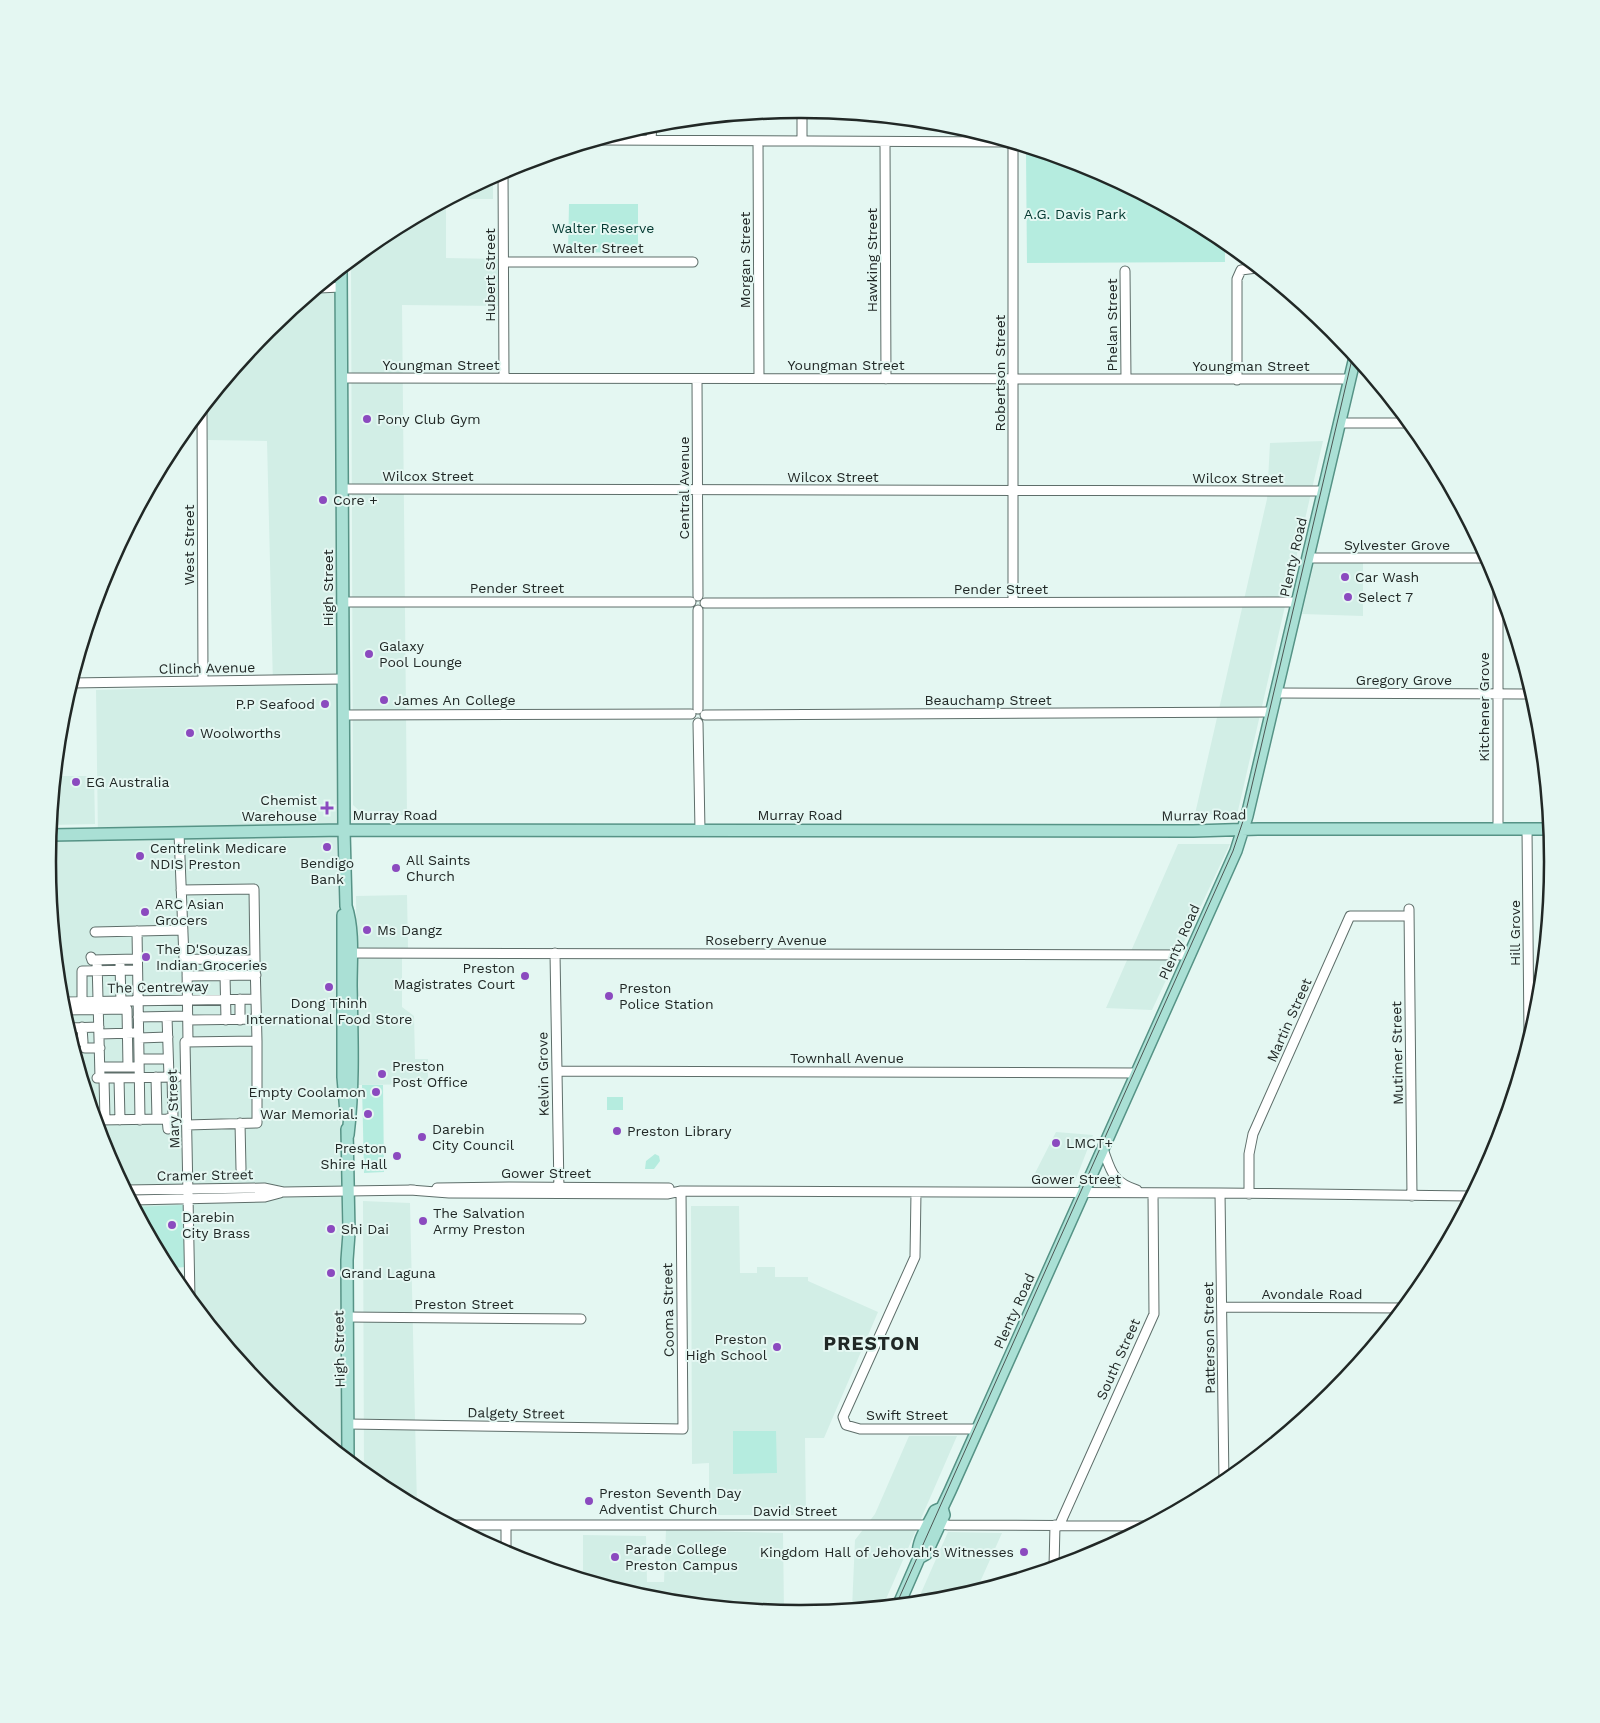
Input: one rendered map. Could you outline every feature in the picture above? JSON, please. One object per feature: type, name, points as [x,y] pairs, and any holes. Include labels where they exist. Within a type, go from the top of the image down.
[{"type":"main road","name":"High Street","points":[[341,276],[344,830],[346,906],[350,918],[347,953],[352,1100],[348,1135],[350,1234],[347,1260],[354,1457]]},
{"type":"main road","name":"Plenty Road","points":[[902,1598],[919,1558],[917,1551],[934,1524],[935,1511],[942,1508],[1236,851],[1243,830],[1272,712],[1353,365]]},
{"type":"main road","name":"Murray Road","points":[[57,835],[344,830],[1193,832],[1243,830],[1543,829]]},
{"type":"main road","name":"High Street","points":[[349,1453],[352,1424]]},
{"type":"street","points":[[802,118],[802,141]]},
{"type":"street","points":[[651,133],[651,140]]},
{"type":"street","points":[[621,140],[991,143]]},
{"type":"street","name":"Morgan Street","points":[[758,141],[759,378]]},
{"type":"street","name":"Hawking Street","points":[[885,142],[886,378]]},
{"type":"street","name":"Robertson Street","points":[[1011,149],[1014,379],[1013,602]]},
{"type":"street","name":"Hubert Street","points":[[504,179],[504,378]]},
{"type":"street","name":"Walter Street","points":[[504,262],[693,262]]},
{"type":"street","points":[[1237,380],[1237,279],[1242,270],[1250,269]]},
{"type":"street","name":"Phelan Street","points":[[1125,271],[1126,379]]},
{"type":"street","points":[[327,288],[341,288]]},
{"type":"street","name":"Youngman Street","points":[[342,378],[1350,379]]},
{"type":"street","name":"Central Avenue","points":[[697,379],[698,600]]},
{"type":"street","name":"West Street","points":[[202,420],[203,681]]},
{"type":"street","points":[[1340,423],[1401,424]]},
{"type":"street","name":"Wilcox Street","points":[[342,489],[1324,491]]},
{"type":"street","name":"Sylvester Grove","points":[[1308,558],[1478,558]]},
{"type":"street","points":[[698,600],[692,607],[698,610],[698,713],[692,720],[698,724],[700,830]]},
{"type":"street","name":"Pender Street","points":[[343,602],[698,600],[1297,602]]},
{"type":"street","name":"Kitchener Grove","points":[[1498,606],[1498,829]]},
{"type":"street","name":"Clinch Avenue","points":[[79,683],[343,680]]},
{"type":"street","name":"Gregory Grove","points":[[1276,693],[1524,694]]},
{"type":"street","name":"Beauchamp Street","points":[[344,715],[1272,712]]},
{"type":"street","name":"Hill Grove","points":[[1527,829],[1530,1004]]},
{"type":"street","points":[[179,833],[184,959],[255,960]]},
{"type":"street","points":[[181,890],[254,889],[257,1123],[187,1124]]},
{"type":"street","name":"Martin Street","points":[[1249,1194],[1249,1154],[1253,1134],[1350,916],[1409,912]]},
{"type":"street","name":"Mutimer Street","points":[[1409,912],[1412,1196]]},
{"type":"street","points":[[95,932],[183,930]]},
{"type":"street","points":[[137,931],[140,1120]]},
{"type":"street","name":"Roseberry Avenue","points":[[347,953],[1190,954]]},
{"type":"street","name":"Kelvin Grove","points":[[555,953],[559,1190]]},
{"type":"street","points":[[101,1114],[98,970],[94,958],[137,959]]},
{"type":"street","points":[[120,959],[121,1001]]},
{"type":"street","points":[[82,1002],[82,971],[137,970]]},
{"type":"street","name":"Mary Street","points":[[190,1286],[185,1042],[188,1042],[187,972],[224,975]]},
{"type":"street","points":[[226,1020],[224,975],[256,975]]},
{"type":"street","points":[[240,999],[240,1020]]},
{"type":"street","name":"The Centreway","points":[[71,1005],[82,1002],[99,1005],[121,1001],[138,1009],[187,1000],[256,999]]},
{"type":"street","points":[[71,1007],[99,1005],[138,1009],[168,1016],[188,1018],[256,1019]]},
{"type":"street","points":[[128,1009],[128,1067]]},
{"type":"street","points":[[103,1120],[167,1119],[172,1117],[173,1077],[168,1059],[168,1016]]},
{"type":"street","points":[[76,1027],[168,1037]]},
{"type":"street","points":[[82,1027],[84,1045],[100,1048]]},
{"type":"street","points":[[188,1042],[256,1041]]},
{"type":"street","points":[[100,1067],[128,1067],[139,1063],[168,1059]]},
{"type":"street","name":"Townhall Avenue","points":[[557,1070],[1137,1072]]},
{"type":"street","points":[[156,1077],[157,1119]]},
{"type":"street","points":[[100,1078],[173,1077]]},
{"type":"street","points":[[120,1078],[120,1120]]},
{"type":"street","points":[[167,1119],[168,1129]]},
{"type":"street","points":[[240,1123],[240,1169]]},
{"type":"street","points":[[1104,1149],[1110,1170],[1116,1180],[1128,1188],[1149,1193]]},
{"type":"street","name":"Gower Street","points":[[349,1191],[410,1190],[448,1193],[667,1188],[682,1191],[1464,1196]]},
{"type":"street","name":"Cramer Street","points":[[133,1190],[265,1198],[283,1192],[349,1191]]},
{"type":"street","name":"Cooma Street","points":[[682,1191],[683,1429]]},
{"type":"street","name":"Swift Street","points":[[916,1192],[915,1257],[843,1417],[846,1425],[860,1429],[978,1428]]},
{"type":"street","name":"South Street","points":[[1054,1560],[1057,1526],[1154,1314],[1149,1193]]},
{"type":"street","name":"Patterson Street","points":[[1220,1193],[1224,1472]]},
{"type":"street","name":"Cramer Street","points":[[138,1199],[188,1194]]},
{"type":"street","name":"Avondale Road","points":[[1222,1307],[1394,1308]]},
{"type":"street","name":"Preston Street","points":[[350,1317],[582,1319]]},
{"type":"street","name":"Dalgety Street","points":[[352,1424],[683,1429]]},
{"type":"street","name":"David Street","points":[[464,1525],[934,1524],[1135,1526]]},
{"type":"street","points":[[506,1525],[506,1545]]},
{"type":"shaded area","points":[[493,184],[493,199],[462,199]]},
{"type":"shaded area","points":[[446,207],[446,258],[499,259],[501,306],[402,305],[407,815],[364,815],[353,805],[351,268],[387,243]]},
{"type":"shaded area","points":[[334,282],[343,1449],[274,1387],[241,1352],[195,1293],[194,1208],[143,1208],[113,1146],[96,1101],[71,1007],[63,959],[58,910],[57,839],[98,838],[96,690],[273,685],[267,441],[208,440],[207,413],[210,409],[241,371],[274,336]]},
{"type":"shaded area","points":[[1323,441],[1237,815],[1195,814],[1267,499],[1270,443]]},
{"type":"shaded area","name":"Select 7","points":[[1314,563],[1363,563],[1363,616],[1302,614]]},
{"type":"shaded area","name":"EG Australia","points":[[62,776],[94,776],[95,824],[58,825]]},
{"type":"shaded area","points":[[1178,844],[1230,844],[1152,1010],[1106,1008]]},
{"type":"shaded area","points":[[407,895],[408,948],[402,958],[402,1007],[414,1016],[415,1059],[428,1059],[428,1084],[358,1085],[356,896]]},
{"type":"shaded area","name":"LMCT+","points":[[1056,1132],[1093,1135],[1074,1184],[1030,1183]]},
{"type":"shaded area","points":[[363,1201],[410,1203],[417,1499],[364,1464]]},
{"type":"shaded area","name":"Preston High School","points":[[691,1206],[739,1206],[740,1273],[757,1273],[757,1267],[775,1267],[775,1277],[808,1277],[808,1281],[878,1312],[824,1438],[805,1438],[806,1515],[709,1515],[709,1463],[692,1464]]},
{"type":"shaded area","points":[[909,1436],[957,1436],[886,1600],[852,1604],[855,1540],[875,1514]]},
{"type":"shaded area","points":[[666,1530],[783,1533],[784,1605],[751,1604],[703,1599],[655,1591],[583,1573],[583,1535],[646,1536],[647,1582],[664,1582]]},
{"type":"shaded area","points":[[948,1532],[1002,1533],[980,1583],[920,1595]]},
{"type":"green space","name":"A.G. Davis Park","points":[[1026,154],[1085,174],[1129,194],[1172,217],[1225,251],[1225,262],[1027,263]]},
{"type":"green space","name":"Walter Reserve","points":[[569,204],[638,204],[638,253],[568,252]]},
{"type":"green space","points":[[362,1085],[383,1085],[384,1172],[364,1173]]},
{"type":"green space","points":[[607,1097],[623,1097],[623,1110],[607,1110]]},
{"type":"green space","points":[[655,1154],[659,1156],[660,1161],[654,1169],[645,1169],[646,1161]]},
{"type":"green space","points":[[183,1205],[185,1267],[177,1268],[142,1207]]},
{"type":"green space","points":[[733,1431],[776,1431],[777,1473],[733,1474]]},
{"type":"tram line","points":[[899,1599],[1233,851],[1245,815],[1351,363]]},
{"type":"place","name":"Pony Club Gym","points":[[367,419]]},
{"type":"place","name":"Core +","points":[[323,500]]},
{"type":"place","name":"Car Wash","points":[[1345,577]]},
{"type":"place","name":"Select 7","points":[[1348,597]]},
{"type":"place","name":"Galaxy Pool Lounge","points":[[369,654]]},
{"type":"place","name":"James An College","points":[[384,700]]},
{"type":"place","name":"P.P Seafood","points":[[325,704]]},
{"type":"place","name":"Woolworths","points":[[190,733]]},
{"type":"place","name":"EG Australia","points":[[76,782]]},
{"type":"place","name":"Chemist Warehouse","points":[[327,808]]},
{"type":"place","name":"Bendigo Bank","points":[[327,847]]},
{"type":"place","name":"Centrelink Medicare NDIS Preston","points":[[140,856]]},
{"type":"place","name":"All Saints Church","points":[[396,868]]},
{"type":"place","name":"ARC Asian Grocers","points":[[145,912]]},
{"type":"place","name":"Ms Dangz","points":[[367,930]]},
{"type":"place","name":"The D'Souzas Indian Groceries","points":[[146,957]]},
{"type":"place","name":"Preston Magistrates Court","points":[[525,976]]},
{"type":"place","name":"Dong Thinh International Food Store","points":[[329,987]]},
{"type":"place","name":"Preston Police Station","points":[[609,996]]},
{"type":"place","name":"Preston Post Office","points":[[382,1074]]},
{"type":"place","name":"Empty Coolamon","points":[[376,1092]]},
{"type":"place","name":"War Memorial.","points":[[368,1114]]},
{"type":"place","name":"Preston Library","points":[[617,1131]]},
{"type":"place","name":"Darebin City Council","points":[[422,1137]]},
{"type":"place","name":"LMCT+","points":[[1056,1143]]},
{"type":"place","name":"Preston Shire Hall","points":[[397,1156]]},
{"type":"place","name":"The Salvation Army Preston","points":[[423,1221]]},
{"type":"place","name":"Darebin City Brass","points":[[172,1225]]},
{"type":"place","name":"Shi Dai","points":[[331,1229]]},
{"type":"place","name":"Grand Laguna","points":[[331,1273]]},
{"type":"place","name":"Preston High School","points":[[777,1347]]},
{"type":"place","name":"Preston Seventh Day Adventist Church","points":[[589,1501]]},
{"type":"place","name":"Kingdom Hall of Jehovah's Witnesses","points":[[1024,1552]]},
{"type":"place","name":"Parade College Preston Campus","points":[[615,1557]]},
{"type":"district","name":"PRESTON","points":[[872,1343]]}]
